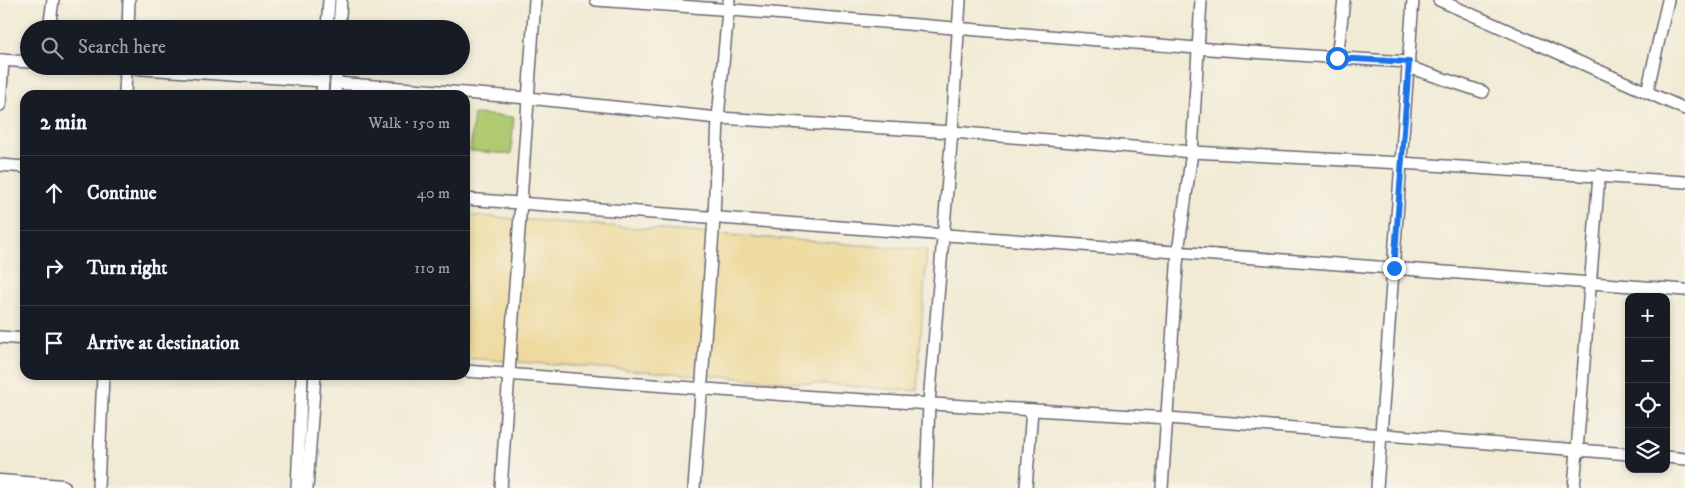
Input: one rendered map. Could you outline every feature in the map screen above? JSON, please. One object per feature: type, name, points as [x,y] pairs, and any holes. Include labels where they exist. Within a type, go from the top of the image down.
[{"type":"street","points":[[50,20],[53,0]]},
{"type":"street","points":[[128,20],[129,0]]},
{"type":"street","points":[[328,20],[329,0]]},
{"type":"street","points":[[340,20],[341,0]]},
{"type":"street","points":[[501,488],[534,0]]},
{"type":"street","points":[[596,0],[729,4],[958,28],[1408,64],[1483,92]]},
{"type":"street","points":[[926,488],[929,403],[952,132],[960,0]]},
{"type":"street","points":[[1162,488],[1178,252],[1192,152],[1201,0]]},
{"type":"street","points":[[1337,58],[1344,0]]},
{"type":"street","points":[[1377,488],[1413,0]]},
{"type":"street","points":[[1439,0],[1685,108]]},
{"type":"street","points":[[1647,92],[1668,0]]},
{"type":"street","points":[[694,488],[714,218],[718,118],[729,4]]},
{"type":"street","points":[[0,105],[2,60],[20,61]]},
{"type":"street","points":[[125,90],[126,75]]},
{"type":"street","points":[[239,75],[323,81]]},
{"type":"street","points":[[322,90],[323,75]]},
{"type":"street","points":[[336,75],[335,89],[356,90]]},
{"type":"street","points":[[470,95],[528,98],[718,118],[952,132],[1192,152],[1599,175],[1685,182]]},
{"type":"street","points":[[0,165],[20,167]]},
{"type":"street","points":[[1574,488],[1599,175]]},
{"type":"street","points":[[470,199],[1685,290]]},
{"type":"street","points":[[0,337],[20,339]]},
{"type":"street","points":[[470,371],[815,397],[1168,418],[1625,454]]},
{"type":"street","points":[[98,488],[102,380]]},
{"type":"street","points":[[297,488],[302,380]]},
{"type":"street","points":[[307,488],[315,380]]},
{"type":"street","points":[[1026,488],[1032,410]]},
{"type":"street","points":[[1670,457],[1685,458]]},
{"type":"street","points":[[0,483],[62,488]]},
{"type":"green space","points":[[474,114],[514,117],[511,154],[470,151]]},
{"type":"sand","points":[[470,215],[927,250],[917,391],[470,358]]},
{"type":"route","points":[[1337,58],[1409,62],[1394,268]]}]
